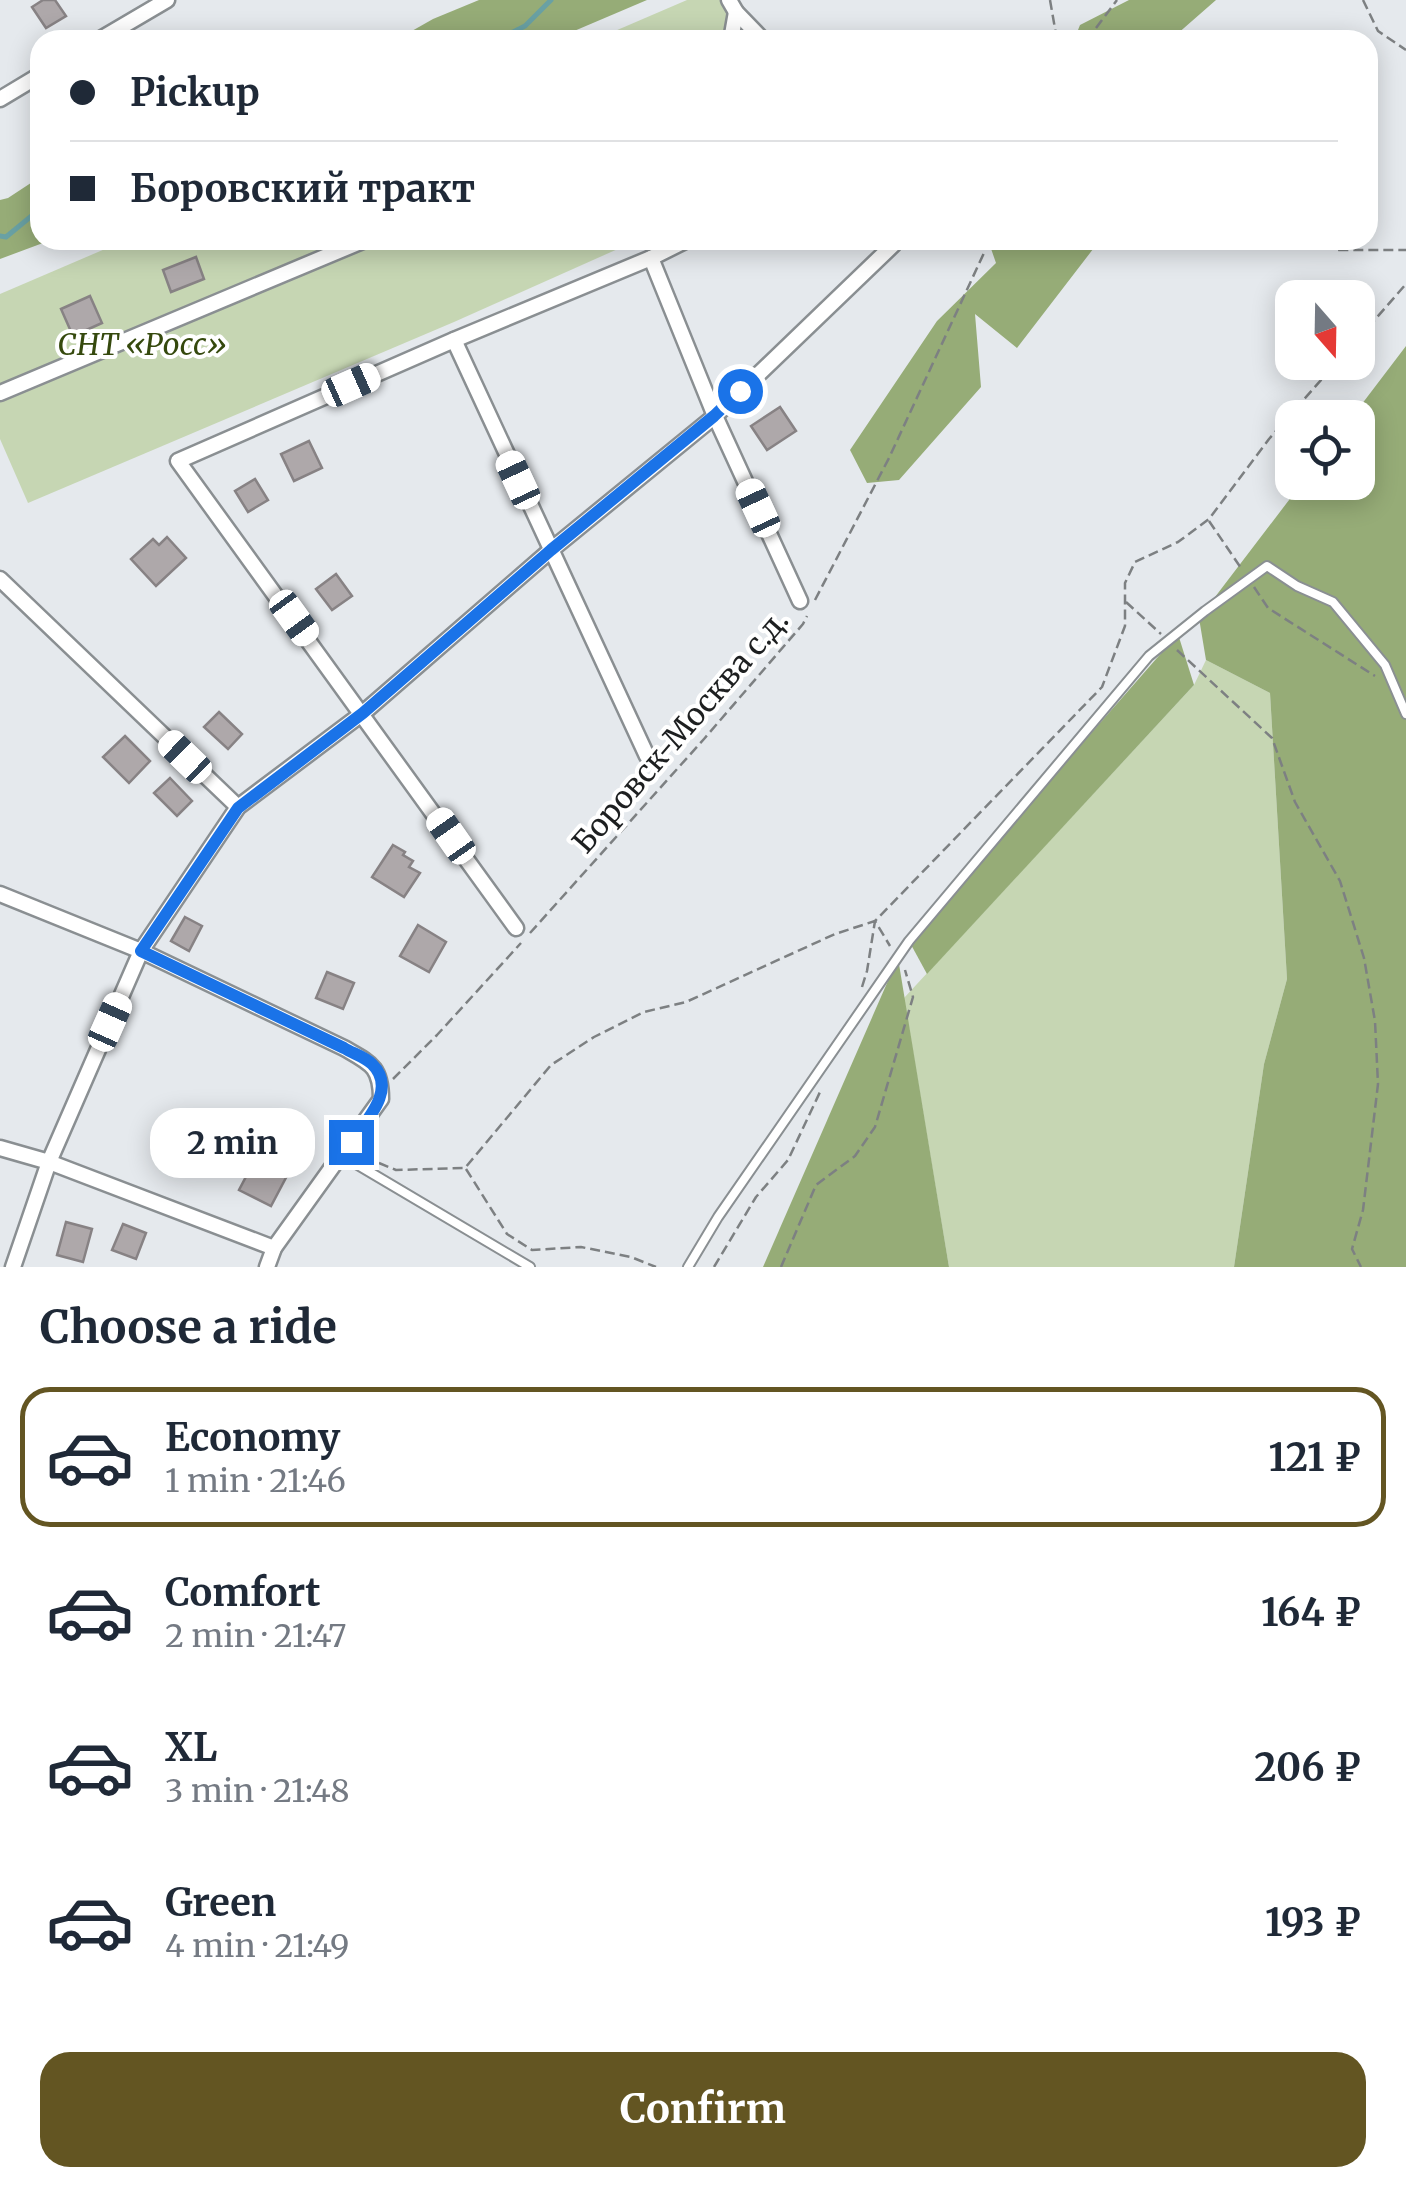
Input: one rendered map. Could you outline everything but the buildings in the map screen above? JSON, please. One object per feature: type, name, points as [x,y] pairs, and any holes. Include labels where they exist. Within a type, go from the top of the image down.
[{"type":"street","points":[[115,30],[167,0]]},
{"type":"street","points":[[733,6],[754,30]]},
{"type":"street","points":[[0,98],[30,81]]},
{"type":"street","points":[[0,393],[341,250]]},
{"type":"street","points":[[516,928],[178,460],[667,250]]},
{"type":"street","points":[[13,1267],[49,1162],[141,951],[238,808],[363,713],[714,416],[884,250]]},
{"type":"street","points":[[651,258],[714,416],[800,601]]},
{"type":"street","points":[[454,340],[647,756]]},
{"type":"street","points":[[0,579],[238,808]]},
{"type":"street","points":[[0,894],[141,951],[373,1064],[381,1085],[381,1099],[274,1248],[267,1267]]},
{"type":"street","points":[[0,1148],[49,1162],[274,1248]]},
{"type":"lane","points":[[688,1267],[718,1217],[898,957],[1149,656],[1168,641],[1266,566],[1333,602],[1386,665],[1406,714]]},
{"type":"lane","points":[[341,1155],[530,1267]]},
{"type":"path","points":[[1050,0],[1055,30]]},
{"type":"path","points":[[1094,30],[1117,0]]},
{"type":"path","points":[[1362,0],[1378,30],[1406,50]]},
{"type":"path","name":"Боровск-Москва с.д.","points":[[381,1085],[437,1035],[803,624],[889,458],[985,250]]},
{"type":"path","points":[[1339,250],[1406,250]]},
{"type":"path","points":[[1375,320],[1406,284]]},
{"type":"path","points":[[380,1163],[396,1170],[465,1168],[551,1065],[594,1037],[644,1012],[686,1002],[835,934],[875,921],[1102,688],[1125,626],[1125,583],[1134,562],[1178,542],[1208,519],[1269,439],[1321,380]]},
{"type":"path","points":[[1208,519],[1268,608],[1395,688]]},
{"type":"path","points":[[1125,601],[1272,738],[1295,802],[1340,882],[1364,958],[1378,1084],[1364,1210],[1352,1249],[1361,1267]]},
{"type":"path","points":[[781,1267],[816,1185],[856,1156],[876,1126],[913,997],[905,969],[875,921]]},
{"type":"path","points":[[862,990],[875,921]]},
{"type":"path","points":[[714,1267],[756,1197],[788,1160],[819,1093]]},
{"type":"path","points":[[465,1168],[507,1234],[532,1250],[581,1248],[631,1257],[656,1267]]},
{"type":"green space","points":[[479,0],[647,0],[576,30],[414,30]]},
{"type":"green space","points":[[687,0],[730,0],[738,30],[617,30]]},
{"type":"green space","points":[[1129,0],[1216,0],[1182,30],[1078,30],[1080,25]]},
{"type":"green space","points":[[30,184],[30,248],[0,259],[0,200]]},
{"type":"green space","name":"СНТ «Росс»","points":[[103,250],[616,250],[28,503],[0,439],[0,294]]},
{"type":"green space","points":[[991,250],[1092,250],[1017,348],[975,314],[981,387],[899,480],[867,483],[850,450],[937,321],[996,263]]},
{"type":"green space","points":[[1406,346],[1406,1267],[1234,1267],[1264,1064],[1287,979],[1270,693],[1206,660],[1199,618],[1289,500],[1375,500],[1375,400],[1365,400]]},
{"type":"green space","points":[[1178,634],[1194,685],[927,974],[909,941]]},
{"type":"green space","points":[[1206,660],[1270,693],[1287,979],[1264,1064],[1234,1267],[949,1267],[904,998],[1194,685]]},
{"type":"green space","points":[[898,958],[949,1267],[763,1267]]},
{"type":"waterway","points":[[517,30],[551,0]]},
{"type":"waterway","points":[[0,236],[6,237],[30,217]]},
{"type":"route","points":[[351,1142],[381,1099],[381,1080],[373,1064],[141,951],[238,808],[363,713],[740,391]]}]
